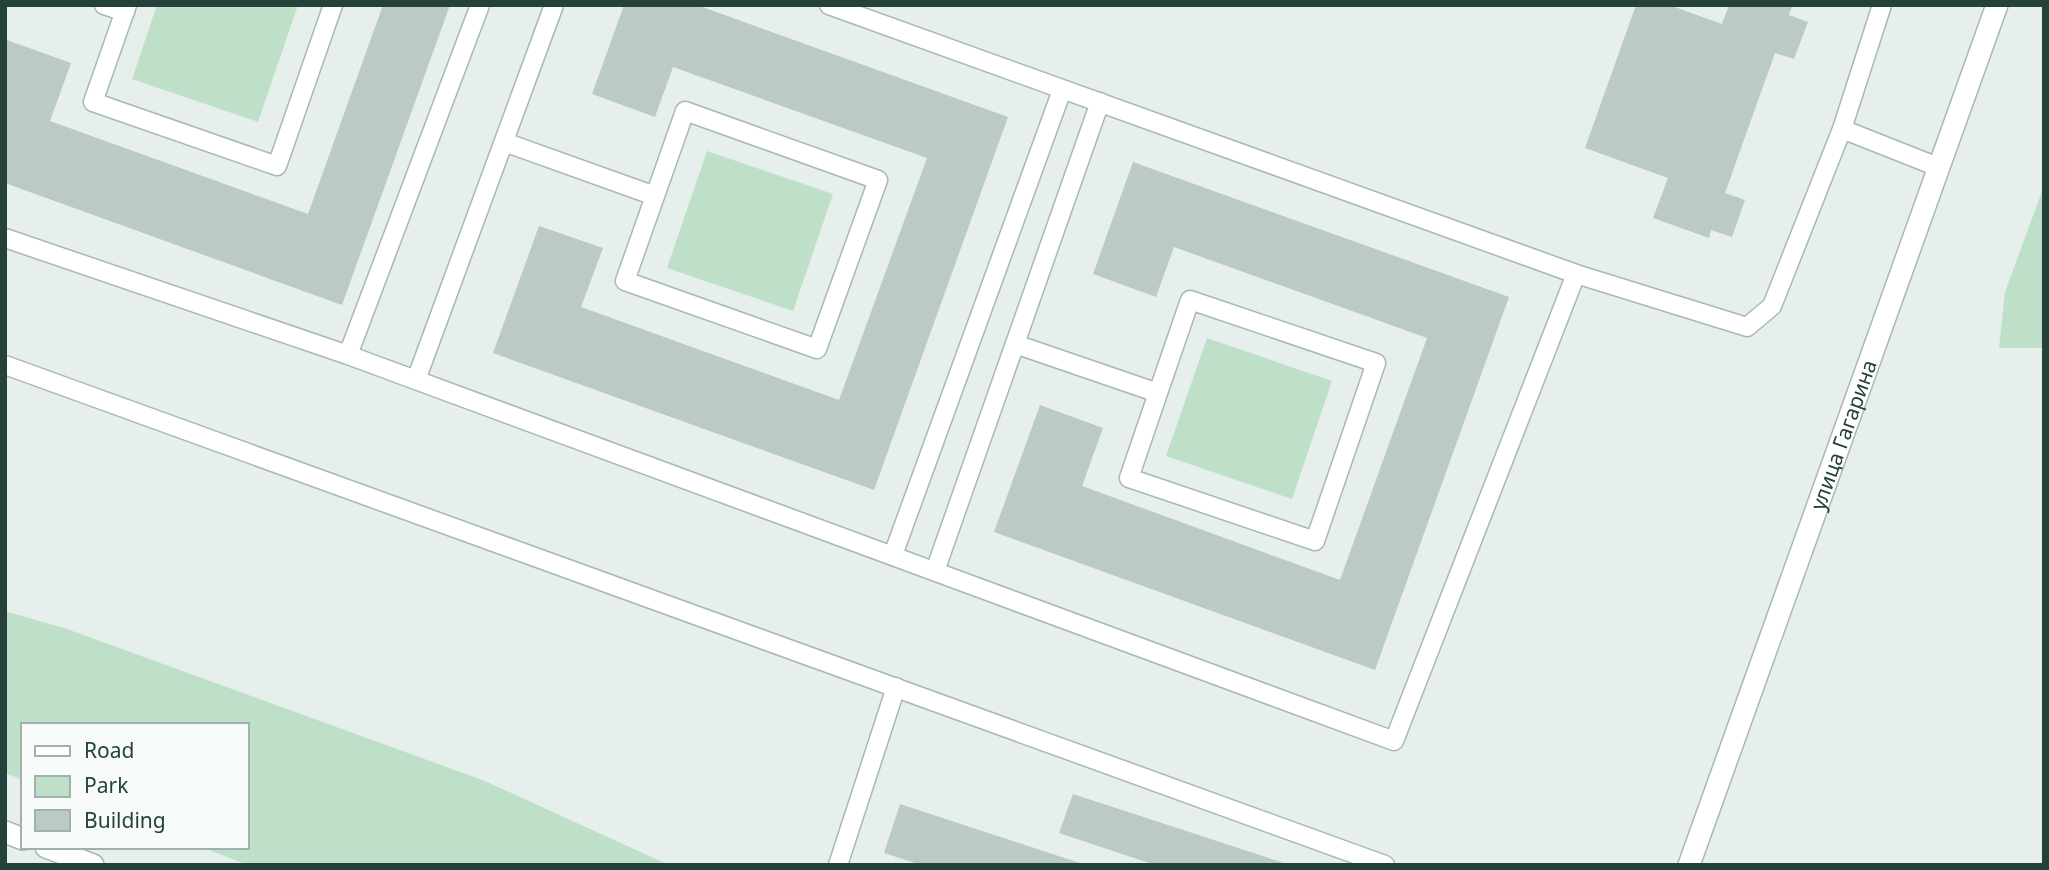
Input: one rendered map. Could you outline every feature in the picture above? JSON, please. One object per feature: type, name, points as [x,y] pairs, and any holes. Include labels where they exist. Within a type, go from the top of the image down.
[{"type":"street","name":"улица Гагарина","points":[[1689,865],[1997,5]]},
{"type":"street","points":[[51,849],[93,865]]},
{"type":"lane","points":[[104,5],[126,9],[93,102],[277,166],[333,5]]},
{"type":"lane","points":[[348,355],[480,5]]},
{"type":"lane","points":[[416,380],[554,5]]},
{"type":"lane","points":[[829,5],[1576,274],[1747,327],[1772,306],[1842,129],[1882,5]]},
{"type":"lane","points":[[893,555],[1062,90]]},
{"type":"lane","points":[[935,571],[1100,102]]},
{"type":"lane","points":[[685,111],[878,180],[817,349],[625,281],[655,196],[685,111]]},
{"type":"lane","points":[[1842,129],[1938,167]]},
{"type":"lane","points":[[503,142],[655,196]]},
{"type":"lane","points":[[5,238],[348,355],[1394,741],[1576,274]]},
{"type":"lane","points":[[1190,300],[1376,363],[1315,541],[1129,478],[1158,393],[1190,300]]},
{"type":"lane","points":[[1015,344],[1158,393]]},
{"type":"lane","points":[[5,365],[1385,865]]},
{"type":"lane","points":[[838,865],[896,687]]},
{"type":"green space","points":[[157,5],[298,5],[258,122],[132,79]]},
{"type":"green space","points":[[707,151],[833,194],[793,311],[667,268]]},
{"type":"green space","points":[[2044,186],[2044,348],[1999,348],[2005,292]]},
{"type":"green space","points":[[1207,338],[1332,381],[1292,499],[1166,456]]},
{"type":"green space","points":[[5,611],[67,629],[485,781],[669,865],[248,865],[206,849],[248,849],[248,723],[21,723],[21,779],[5,773]]},
{"type":"building","points":[[383,5],[450,5],[342,305],[5,183],[7,40],[71,63],[50,121],[308,214]]},
{"type":"building","points":[[624,5],[697,5],[1008,117],[874,490],[493,353],[539,226],[603,248],[581,307],[839,400],[927,158],[673,67],[655,117],[592,94]]},
{"type":"building","points":[[1636,5],[1669,5],[1722,24],[1729,5],[1789,5],[1792,6],[1789,15],[1808,22],[1794,59],[1775,53],[1725,193],[1745,200],[1732,237],[1711,230],[1709,238],[1653,218],[1668,178],[1585,148]]},
{"type":"building","points":[[1133,162],[1509,297],[1375,670],[994,532],[1040,405],[1103,428],[1082,486],[1340,580],[1427,338],[1174,247],[1156,297],[1093,274]]},
{"type":"building","points":[[1073,794],[1287,865],[1155,865],[1059,833]]},
{"type":"building","points":[[900,804],[1083,865],[921,865],[884,853]]}]
